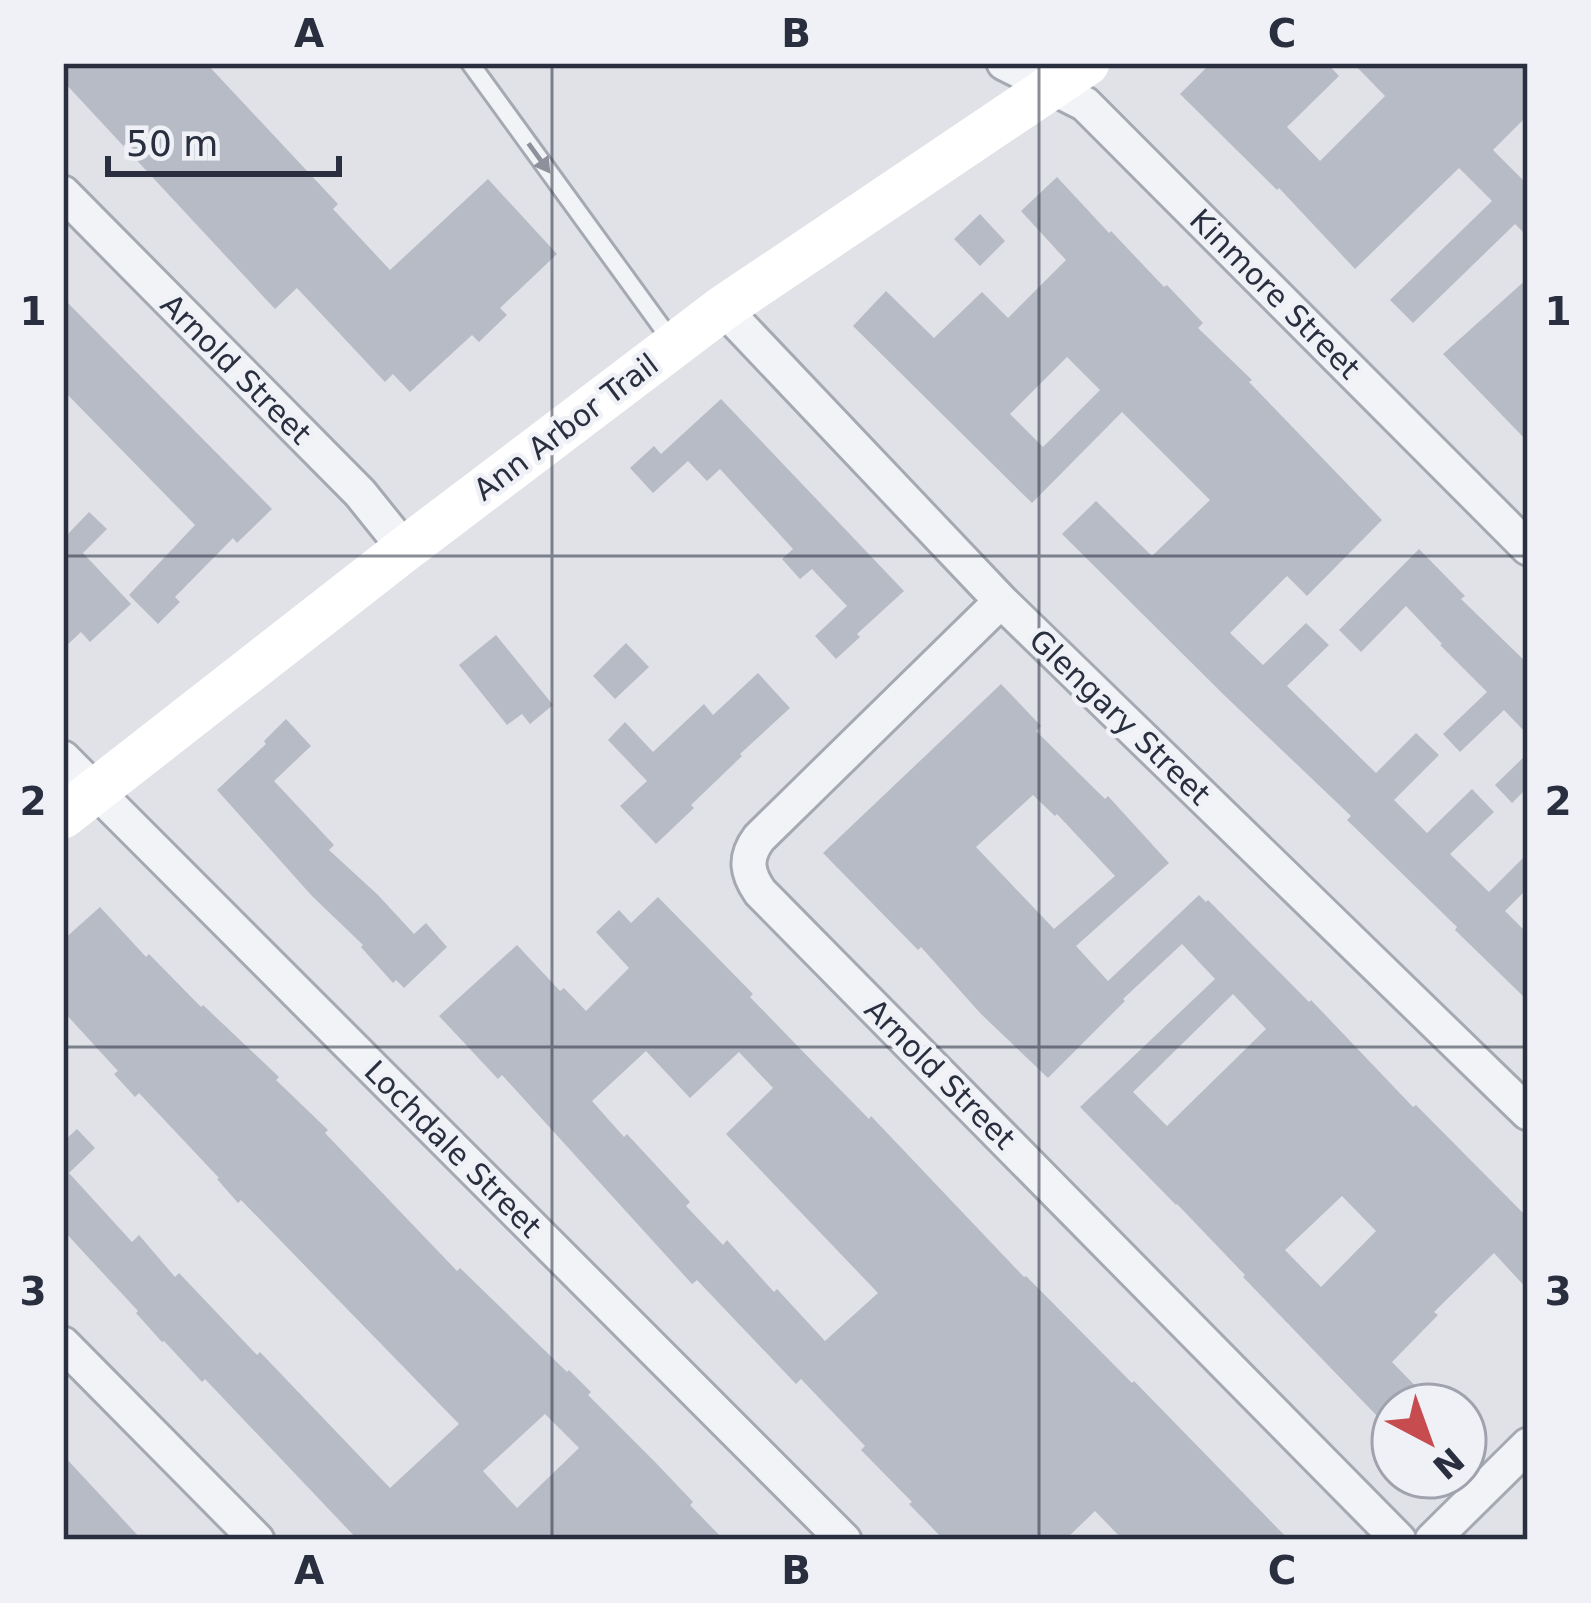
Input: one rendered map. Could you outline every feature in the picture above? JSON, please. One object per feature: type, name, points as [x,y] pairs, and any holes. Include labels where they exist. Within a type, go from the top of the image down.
[{"type":"street","name":"Kinmore Street","points":[[1004,63],[1069,75],[1085,104],[1528,548]]},
{"type":"street","name":"Ann Arbor Trail","points":[[80,804],[405,548],[723,308],[1069,75]]},
{"type":"street","name":"Arnold Street","points":[[63,193],[360,493],[405,548]]},
{"type":"street","name":"Glengary Street","points":[[723,308],[1001,601],[1528,1113]]},
{"type":"street","name":"Arnold Street","points":[[1001,601],[759,838],[748,858],[752,880],[1399,1540]]},
{"type":"street","name":"Lochdale Street","points":[[63,758],[80,804],[844,1540]]},
{"type":"street","points":[[63,1344],[257,1540]]},
{"type":"street","points":[[1432,1540],[1528,1444]]},
{"type":"lane","points":[[470,63],[674,345]]},
{"type":"building","points":[[63,63],[206,63],[338,204],[333,209],[390,270],[488,179],[557,254],[500,308],[507,315],[479,342],[472,335],[410,392],[393,374],[385,382],[297,288],[275,309],[63,81]]},
{"type":"building","points":[[1211,63],[1327,63],[1339,76],[1287,127],[1320,161],[1385,96],[1353,63],[1528,63],[1528,115],[1493,150],[1528,185],[1528,237],[1515,224],[1413,323],[1390,300],[1492,201],[1459,168],[1355,269],[1180,94]]},
{"type":"building","points":[[1057,177],[1167,285],[1203,323],[1198,328],[1382,520],[1307,596],[1287,576],[1230,633],[1263,665],[1306,623],[1329,645],[1287,686],[1376,773],[1416,733],[1439,755],[1394,800],[1427,833],[1472,789],[1494,812],[1450,854],[1489,892],[1528,853],[1528,888],[1505,911],[1528,934],[1528,1001],[1347,820],[1351,816],[1062,534],[1096,501],[1152,556],[1210,500],[1122,412],[1032,503],[853,326],[886,291],[934,338],[982,292],[1008,318],[1066,260],[1021,211]],"holes":[[[1067,357],[1100,390],[1043,447],[1010,414]]]},
{"type":"building","points":[[980,214],[1005,241],[980,266],[954,239]]},
{"type":"building","points":[[1528,278],[1528,442],[1443,354]]},
{"type":"building","points":[[63,298],[272,509],[237,543],[233,538],[175,597],[180,602],[158,624],[129,595],[195,525],[63,390]]},
{"type":"building","points":[[721,399],[904,591],[836,659],[815,636],[847,606],[812,569],[800,579],[782,559],[793,549],[720,469],[707,481],[688,461],[653,493],[630,468],[654,446],[661,454]]},
{"type":"building","points":[[89,512],[107,529],[83,553],[131,604],[90,642],[81,632],[63,649],[63,531],[67,535]]},
{"type":"building","points":[[1419,549],[1465,596],[1461,599],[1528,664],[1528,735],[1504,710],[1460,752],[1443,734],[1487,692],[1406,606],[1361,652],[1339,630]]},
{"type":"building","points":[[496,635],[553,705],[530,724],[522,714],[507,725],[459,665]]},
{"type":"building","points":[[626,643],[649,667],[615,699],[593,676]]},
{"type":"building","points":[[758,673],[790,708],[656,844],[620,806],[647,781],[608,740],[625,722],[653,752],[704,704],[713,715]]},
{"type":"building","points":[[1001,684],[1041,726],[1036,731],[1105,799],[1108,796],[1169,863],[1076,946],[1108,981],[1199,895],[1208,900],[1528,1218],[1528,1290],[1494,1253],[1392,1362],[1411,1381],[1369,1381],[1369,1408],[1080,1107],[1215,979],[1182,944],[1048,1078],[921,947],[918,950],[823,853]],"holes":[[[1033,795],[1115,876],[1054,929],[976,847]],[[1233,994],[1266,1029],[1167,1126],[1133,1092]],[[1342,1196],[1376,1231],[1321,1287],[1285,1250]]]},
{"type":"building","points":[[286,719],[311,746],[274,781],[334,845],[329,850],[414,934],[426,923],[447,947],[404,988],[396,980],[393,983],[217,790]]},
{"type":"building","points":[[1528,753],[1528,787],[1512,803],[1495,785]]},
{"type":"building","points":[[658,897],[1024,1277],[1134,1381],[1289,1540],[1123,1540],[1095,1511],[1065,1540],[944,1540],[801,1379],[796,1384],[697,1280],[692,1284],[502,1075],[498,1079],[439,1016],[517,945],[586,1011],[629,968],[596,932],[619,910],[631,923]],"holes":[[[646,1051],[690,1098],[739,1052],[773,1088],[726,1134],[878,1293],[825,1341],[727,1240],[723,1245],[686,1206],[690,1202],[592,1101]]]},
{"type":"building","points":[[100,907],[146,957],[149,954],[279,1077],[276,1080],[457,1271],[460,1268],[591,1392],[588,1395],[724,1540],[358,1540],[205,1379],[202,1382],[162,1342],[63,1230],[63,1142],[77,1129],[95,1148],[69,1173],[132,1242],[139,1235],[175,1277],[179,1273],[257,1355],[260,1352],[390,1488],[459,1424],[241,1200],[238,1203],[139,1093],[135,1097],[114,1074],[118,1071],[63,1011],[63,940]],"holes":[[[545,1414],[579,1448],[517,1508],[483,1471]]]},
{"type":"building","points":[[63,1455],[103,1498],[142,1540],[63,1540]]}]
